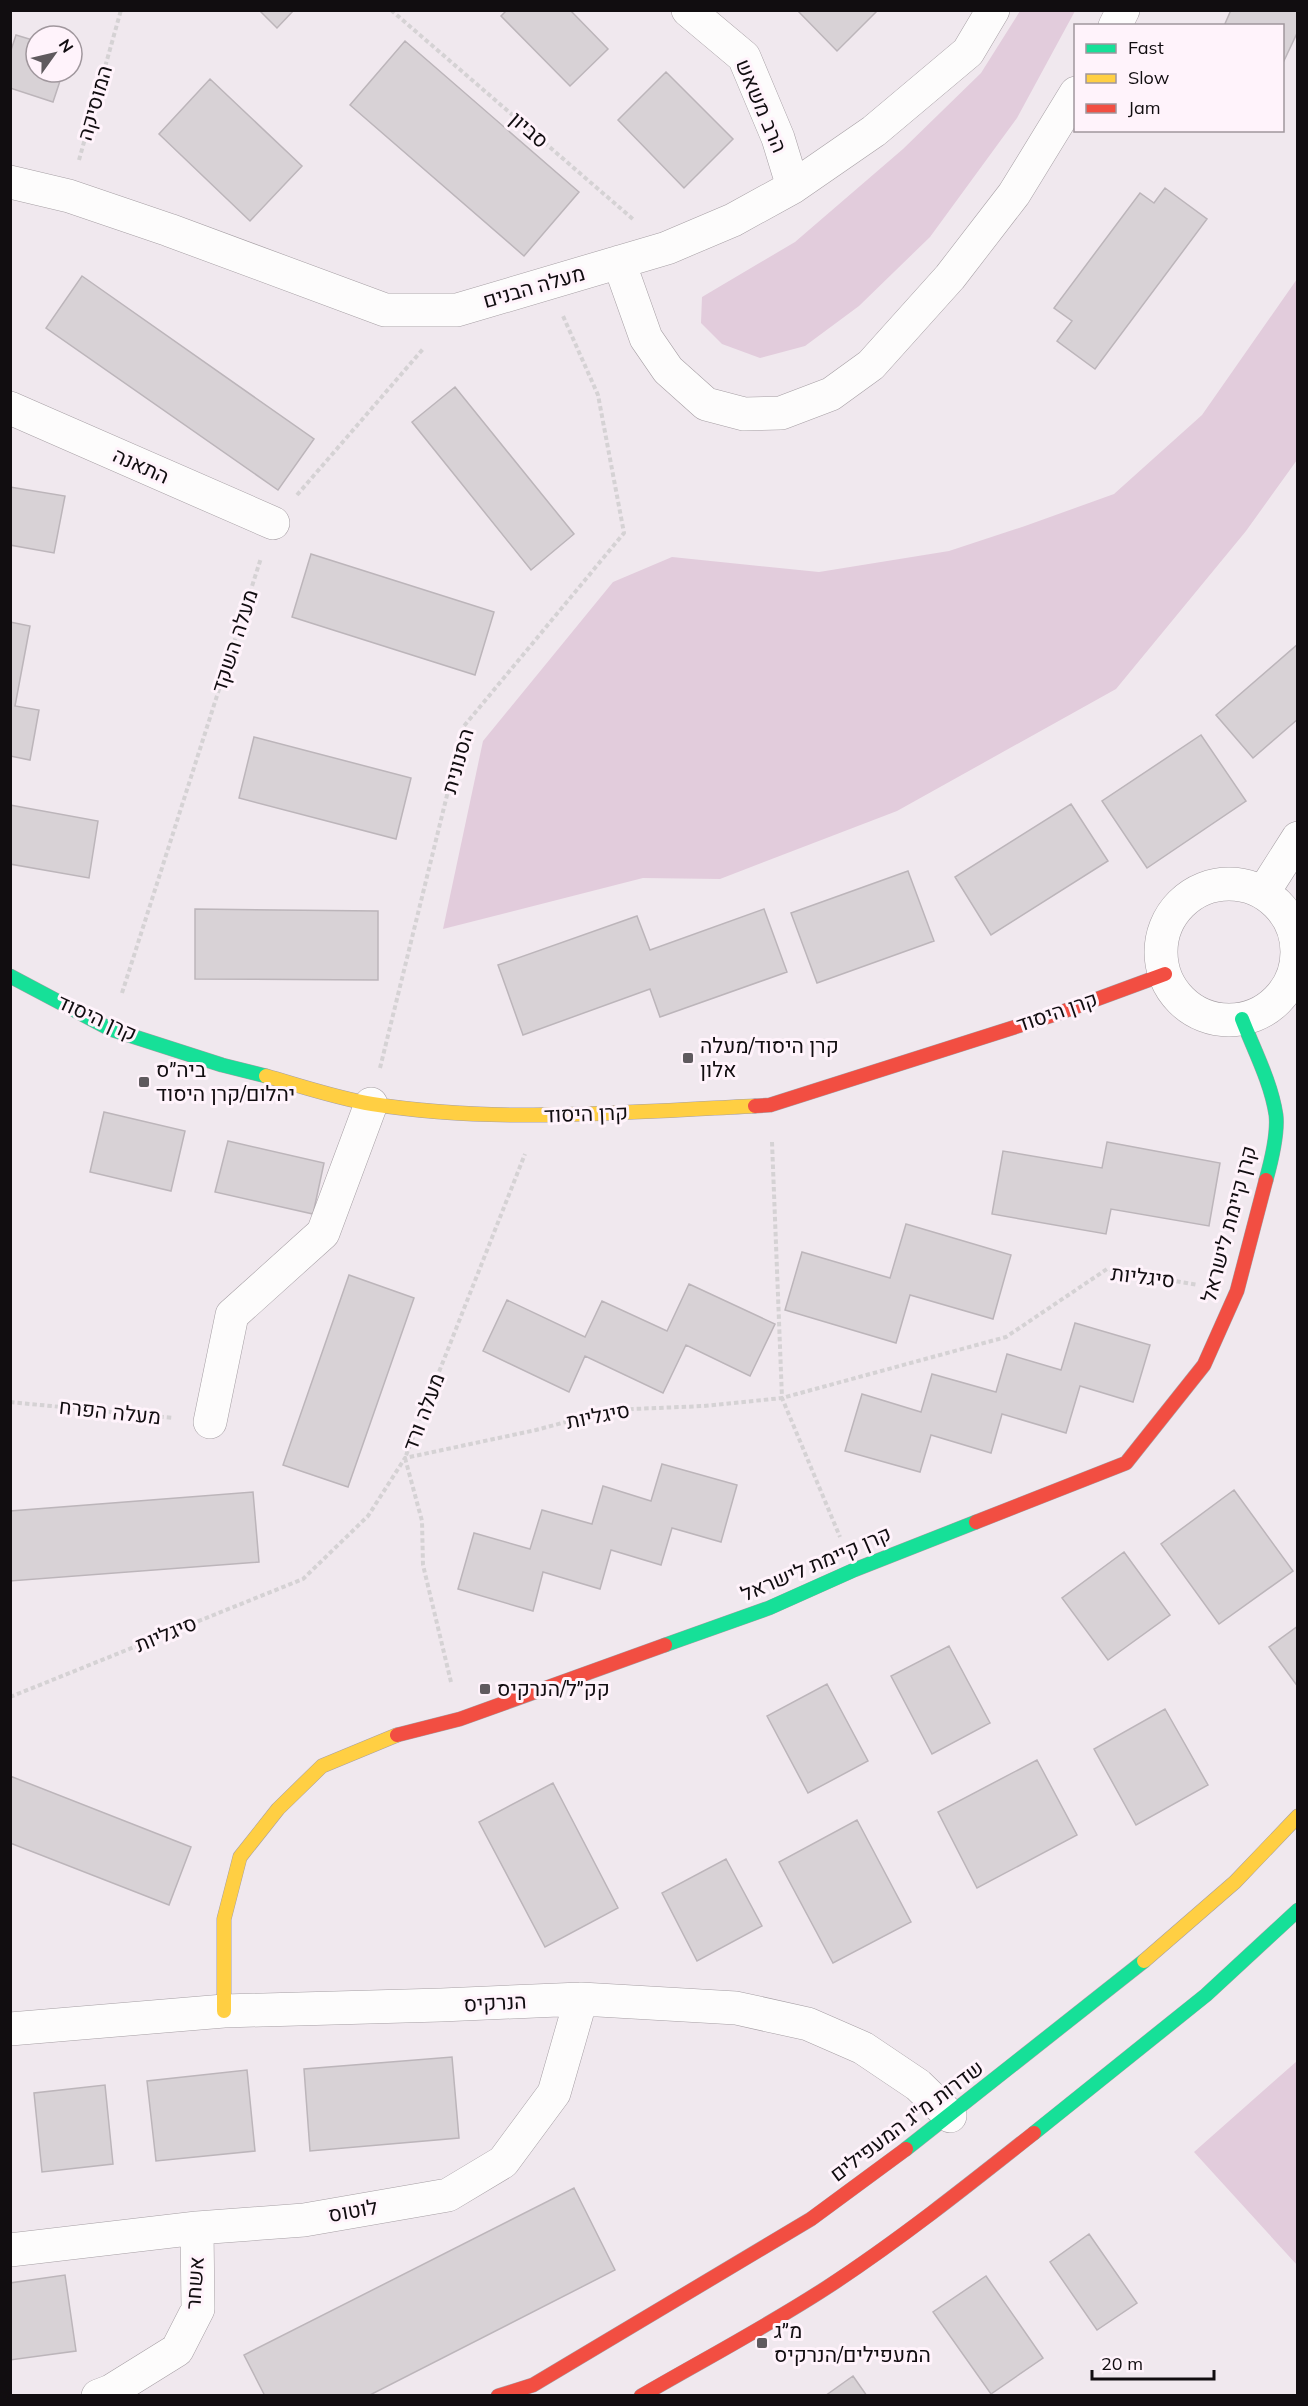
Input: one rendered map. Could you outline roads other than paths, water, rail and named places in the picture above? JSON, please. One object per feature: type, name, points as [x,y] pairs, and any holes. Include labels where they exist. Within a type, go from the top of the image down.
[{"type":"street","name":"הרב משאש","points":[[688,10],[744,57],[778,138],[793,187]]},
{"type":"street","name":"מעלה הבנים","points":[[10,182],[69,196],[169,230],[385,310],[457,310],[667,248],[733,220],[793,187],[874,131],[968,52],[993,10]]},
{"type":"street","points":[[1116,24],[1123,10]]},
{"type":"street","points":[[619,262],[646,338],[668,370],[706,404],[744,414],[781,413],[831,394],[871,365],[950,276],[1014,194],[1074,96]]},
{"type":"street","name":"התאנה","points":[[10,408],[273,523]]},
{"type":"street","points":[[1263,893],[1298,838]]},
{"type":"street","points":[[1217,885],[1241,885],[1263,893],[1281,908],[1295,928],[1297,952],[1293,975],[1282,996],[1264,1011],[1242,1019],[1223,1020],[1204,1016],[1187,1006],[1173,992],[1165,975],[1161,951],[1165,928],[1186,900],[1196,893],[1217,885]]},
{"type":"street","name":"קרן היסוד","points":[[10,976],[110,1029],[222,1065],[371,1104],[539,1117],[770,1105],[1059,1013],[1165,975]]},
{"type":"street","name":"קרן קיימת לישראל","points":[[224,2011],[224,1918],[240,1857],[278,1809],[322,1766],[386,1738],[460,1719],[769,1608],[854,1570],[1126,1463],[1204,1365],[1237,1291],[1271,1162],[1276,1117],[1265,1076],[1242,1019]]},
{"type":"street","points":[[210,1422],[232,1315],[323,1233],[371,1104]]},
{"type":"street","name":"שדרות מ\"ג המעפילים","points":[[498,2396],[533,2385],[811,2219],[950,2116],[1160,1948],[1235,1882],[1298,1816]]},
{"type":"street","points":[[641,2396],[848,2273],[1013,2150],[1148,2042],[1219,1982],[1298,1910]]},
{"type":"street","name":"הנרקיס","points":[[10,2030],[224,2011],[441,2006],[581,1999],[736,2008],[808,2024],[863,2048],[918,2085],[950,2116]]},
{"type":"street","name":"לוטוס","points":[[10,2250],[197,2228],[304,2220],[448,2195],[503,2162],[554,2093],[581,1999]]},
{"type":"street","name":"אשחר","points":[[98,2396],[111,2391],[177,2350],[198,2309],[197,2228]]},
{"type":"place","name":"קרן היסוד/מעלה אלון","points":[[688,1058]]},
{"type":"place","name":"ביה״ס יהלום/קרן היסוד","points":[[144,1082]]},
{"type":"place","name":"קק״ל/הנרקיס","points":[[485,1689]]},
{"type":"place","name":"מ״ג המעפילים/הנרקיס","points":[[762,2343]]}]
